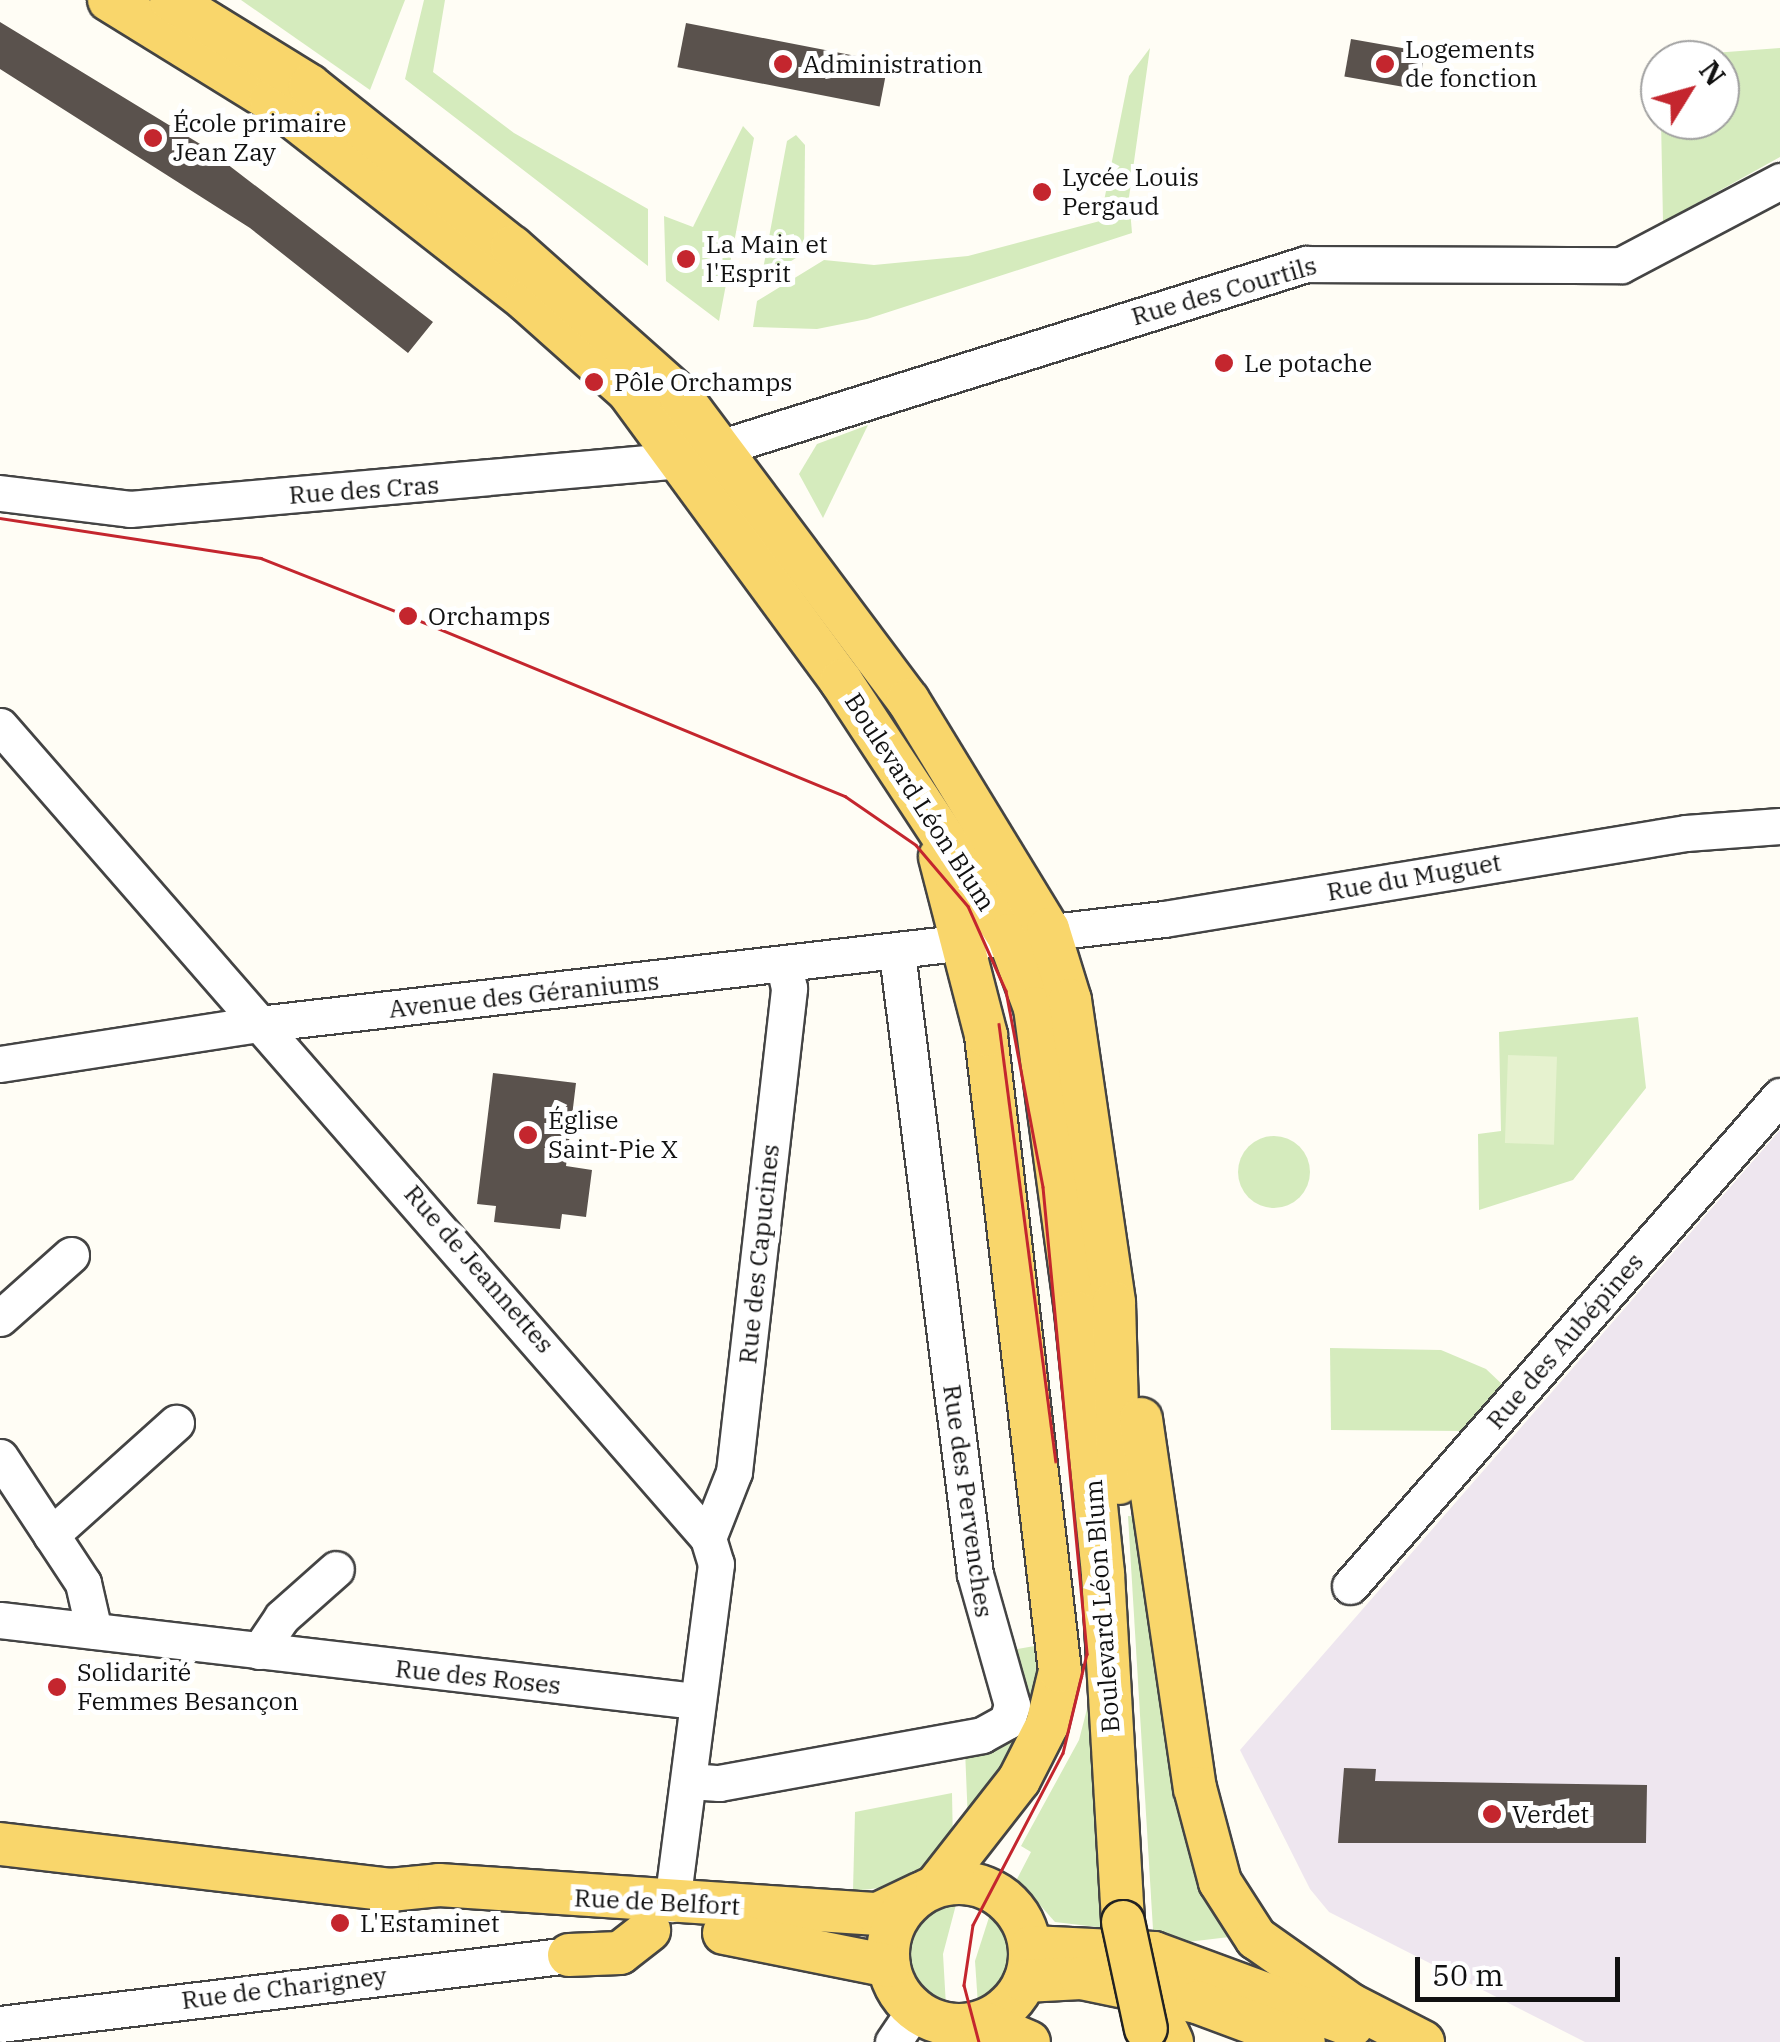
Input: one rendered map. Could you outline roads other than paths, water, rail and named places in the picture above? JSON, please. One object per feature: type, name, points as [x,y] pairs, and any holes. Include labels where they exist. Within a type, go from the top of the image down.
[{"type":"main road","name":"Boulevard Léon Blum","points":[[109,0],[271,100],[483,265],[703,454],[882,660],[1028,932],[1070,1000],[1114,1303],[1134,1925]]},
{"type":"main road","name":"Boulevard Léon Blum","points":[[171,0],[310,86],[498,236],[681,397],[703,454],[935,832],[1028,932],[1076,1312],[1134,1925]]},
{"type":"main road","points":[[935,832],[986,1035],[1060,1671],[1046,1724],[1019,1780],[929,1890],[894,1926],[890,1966],[904,2026],[961,2027],[982,2022],[1029,2042]]},
{"type":"main road","points":[[1114,1303],[1137,1394],[1204,1839],[1220,1882],[1268,1948],[1422,2042]]},
{"type":"main road","name":"Rue de Belfort","points":[[0,1844],[390,1890],[440,1885],[776,1937],[890,1966]]},
{"type":"main road","points":[[929,1890],[957,1882],[1002,1896],[1028,1964]]},
{"type":"main road","name":"Rue de Belfort","points":[[390,1890],[409,1904],[570,1938],[588,1912],[666,1918],[661,1917]]},
{"type":"main road","name":"Rue de Belfort","points":[[661,1917],[878,1914],[929,1890]]},
{"type":"main road","points":[[1134,1925],[1160,2037]]},
{"type":"main road","points":[[982,2022],[1028,1964],[1154,1954],[1384,2042]]},
{"type":"main road","points":[[1028,1964],[1197,2002],[1304,2042]]},
{"type":"street","name":"Rue des Courtils","points":[[703,454],[1306,264],[1620,264],[1780,180]]},
{"type":"street","name":"Rue des Cras","points":[[0,493],[130,509],[703,454]]},
{"type":"street","name":"Rue de Jeannettes","points":[[0,726],[708,1538]]},
{"type":"street","name":"Rue du Muguet","points":[[1028,932],[1164,919],[1686,832],[1780,826]]},
{"type":"street","name":"Avenue des Géraniums","points":[[0,1064],[259,1024],[898,953],[1028,932]]},
{"type":"street","name":"Rue des Pervenches","points":[[689,1781],[718,1783],[982,1735],[1007,1721],[1012,1705],[975,1574],[898,953]]},
{"type":"street","name":"Rue des Capucines","points":[[708,1538],[734,1472],[789,988],[784,966]]},
{"type":"street","name":"Rue des Aubépines","points":[[1350,1586],[1780,1096]]},
{"type":"street","points":[[0,1318],[71,1255]]},
{"type":"street","points":[[51,1535],[176,1423]]},
{"type":"street","points":[[0,1457],[88,1596],[94,1631]]},
{"type":"street","points":[[661,1917],[689,1781],[716,1564],[708,1538]]},
{"type":"street","points":[[259,1651],[282,1617],[336,1570]]},
{"type":"street","name":"Rue des Roses","points":[[0,1620],[696,1702]]},
{"type":"street","name":"Rue de Charigney","points":[[0,2024],[570,1938]]},
{"type":"tram line","points":[[0,518],[261,558],[408,616],[845,796],[916,845],[968,906],[1006,991],[1043,1187],[1087,1654],[1063,1753],[973,1925],[964,1985],[979,2042]]},
{"type":"tram line","points":[[999,1024],[1056,1461]]},
{"type":"place","name":"Administration","points":[[783,64]]},
{"type":"place","name":"Logements de fonction","points":[[1385,64]]},
{"type":"place","name":"École primaire Jean Zay","points":[[153,138]]},
{"type":"place","name":"Lycée Louis Pergaud","points":[[1042,192]]},
{"type":"place","name":"La Main et l'Esprit","points":[[686,259]]},
{"type":"place","name":"Le potache","points":[[1224,363]]},
{"type":"place","name":"Pôle Orchamps","points":[[594,382]]},
{"type":"place","name":"Orchamps","points":[[408,616]]},
{"type":"place","name":"Église Saint-Pie X","points":[[528,1135]]},
{"type":"place","name":"Solidarité Femmes Besançon","points":[[57,1687]]},
{"type":"place","name":"Verdet","points":[[1492,1814]]},
{"type":"place","name":"L'Estaminet","points":[[340,1923]]}]
